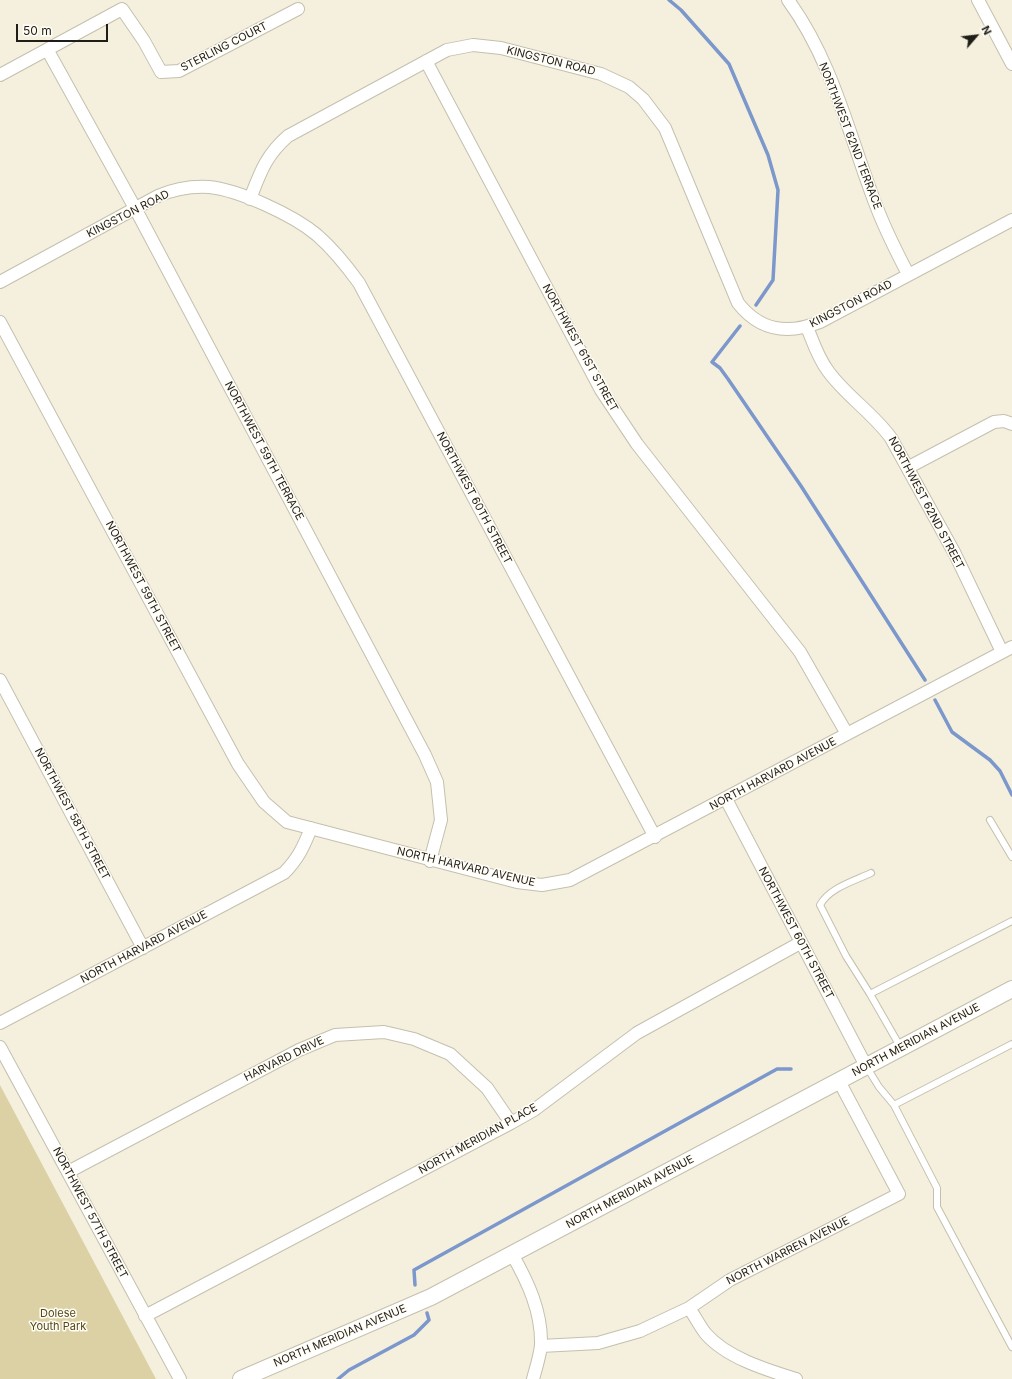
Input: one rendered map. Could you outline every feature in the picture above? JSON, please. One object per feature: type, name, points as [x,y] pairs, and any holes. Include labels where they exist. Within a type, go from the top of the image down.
[{"type":"main road","name":"NORTH MERIDIAN AVENUE","points":[[241,1379],[431,1296],[1012,989]]},
{"type":"street","name":"NORTHWEST 62ND TERRACE","points":[[788,0],[808,31],[821,58],[838,98],[877,209],[908,274]]},
{"type":"street","points":[[978,0],[1012,64]]},
{"type":"street","name":"STERLING COURT","points":[[48,51],[122,9],[144,41],[161,72],[178,71],[298,9]]},
{"type":"street","name":"KINGSTON ROAD","points":[[0,282],[135,208],[170,191],[195,187],[221,189],[250,199],[263,165],[271,153],[288,136],[426,60],[447,50],[459,47],[486,46],[601,74],[629,87],[643,99],[665,128],[738,303],[752,319],[762,325],[784,330],[806,327],[1012,220]]},
{"type":"street","points":[[0,75],[48,51]]},
{"type":"street","name":"NORTHWEST 59TH TERRACE","points":[[48,51],[135,208],[425,754],[437,782],[441,820],[430,861]]},
{"type":"street","name":"NORTHWEST 61ST STREET","points":[[426,60],[585,360],[615,412],[654,466],[786,633],[820,684],[847,734]]},
{"type":"street","name":"NORTHWEST 60TH STREET","points":[[250,199],[290,217],[316,234],[346,264],[359,283],[655,837]]},
{"type":"street","name":"NORTHWEST 59TH STREET","points":[[0,322],[238,764],[264,802],[287,822],[311,828]]},
{"type":"street","name":"NORTHWEST 62ND STREET","points":[[806,327],[814,347],[829,372],[881,424],[892,438],[1007,650]]},
{"type":"street","points":[[909,467],[994,422],[1004,421],[1012,424]]},
{"type":"street","name":"NORTH HARVARD AVENUE","points":[[0,1023],[284,873],[296,860],[303,848],[311,828],[430,861],[530,884],[556,883],[582,875],[1007,650]]},
{"type":"street","name":"NORTHWEST 58TH STREET","points":[[0,680],[143,948]]},
{"type":"street","name":"NORTHWEST 60TH STREET","points":[[726,799],[800,943],[866,1066]]},
{"type":"street","name":"NORTH MERIDIAN PLACE","points":[[145,1316],[534,1110],[637,1032],[800,943]]},
{"type":"street","name":"HARVARD DRIVE","points":[[68,1172],[299,1050],[335,1035],[384,1032],[414,1039],[450,1054],[487,1088],[511,1123]]},
{"type":"street","name":"NORTHWEST 57TH STREET","points":[[0,1047],[180,1379]]},
{"type":"street","name":"NORTH WARREN AVENUE","points":[[541,1346],[598,1344],[640,1331],[689,1308],[730,1280],[899,1194],[839,1081]]},
{"type":"street","points":[[512,1254],[527,1281],[539,1316],[541,1346],[533,1379]]},
{"type":"street","points":[[689,1308],[706,1334],[731,1354],[769,1371],[796,1379]]},
{"type":"lane","points":[[990,820],[1012,857]]},
{"type":"lane","points":[[871,873],[836,889],[824,898],[820,905],[846,956],[901,1048]]},
{"type":"lane","points":[[870,994],[1012,921]]},
{"type":"lane","points":[[894,1105],[1012,1044]]},
{"type":"lane","points":[[866,1066],[879,1087],[894,1105],[937,1188],[937,1207],[1012,1347]]},
{"type":"green space","name":"Dolese Youth Park","points":[[0,1085],[156,1379],[0,1379]]},
{"type":"waterway","points":[[669,0],[681,10],[729,64],[768,155],[778,190],[773,280],[756,305]]},
{"type":"waterway","points":[[740,326],[712,362],[720,368],[728,379],[801,486],[925,680]]},
{"type":"waterway","points":[[935,700],[952,732],[990,760],[1000,771],[1012,795]]},
{"type":"waterway","points":[[415,1285],[414,1270],[777,1069],[791,1069]]},
{"type":"waterway","points":[[338,1379],[349,1370],[414,1335],[429,1320],[427,1313]]}]
